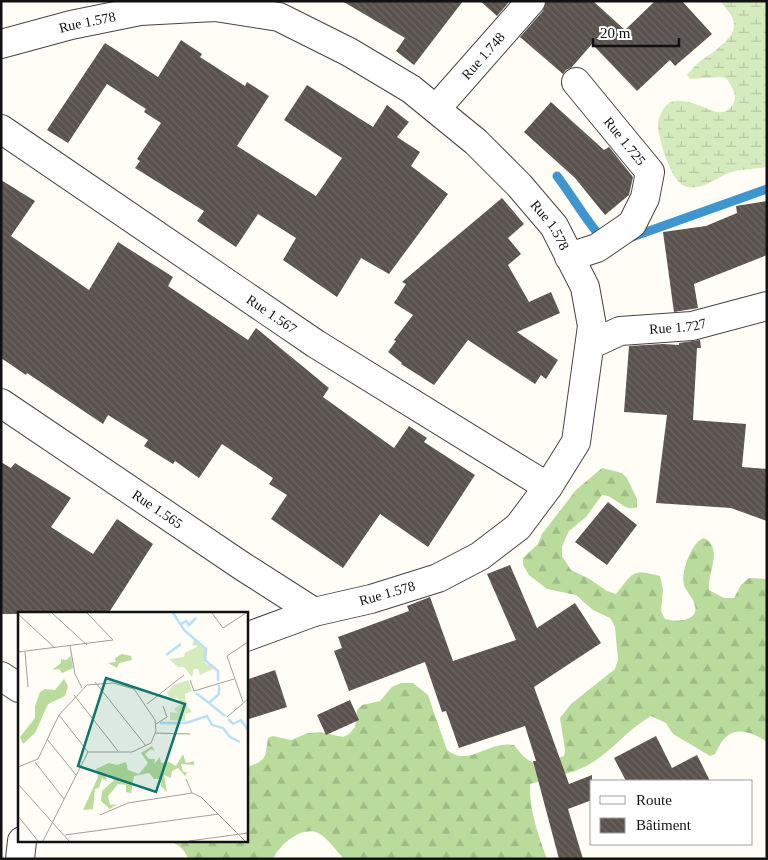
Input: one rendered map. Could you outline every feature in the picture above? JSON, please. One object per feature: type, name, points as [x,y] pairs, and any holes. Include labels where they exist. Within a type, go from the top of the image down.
[{"type":"street","name":"Rue 1.748","points":[[436,109],[531,1]]},
{"type":"street","name":"Rue 1.578","points":[[1,44],[140,11],[215,7],[279,17],[349,52],[411,88],[476,142],[520,185],[554,226],[585,287],[592,326],[576,442],[548,487],[518,527],[480,556],[438,578],[371,599],[314,612],[248,636]]},
{"type":"street","name":"Rue 1.725","points":[[569,257],[597,248],[632,224],[645,198],[650,172],[576,82]]},
{"type":"street","name":"Rue 1.567","points":[[1,129],[316,344],[548,487]]},
{"type":"street","name":"Rue 1.727","points":[[590,345],[620,331],[692,326],[767,306]]},
{"type":"street","name":"Rue 1.565","points":[[1,402],[242,566],[314,612]]},
{"type":"street","points":[[1,676],[18,687]]},
{"type":"street","points":[[20,859],[22,842]]},
{"type":"green space","points":[[720,1],[767,1],[767,167],[733,172],[705,185],[687,187],[676,179],[668,164],[658,123],[664,108],[669,103],[675,101],[689,102],[717,112],[726,111],[733,104],[735,95],[727,79],[721,77],[690,79],[687,75],[698,63],[723,44],[733,31],[732,17]]},
{"type":"green space","points":[[602,468],[622,473],[627,478],[637,499],[637,507],[628,508],[602,495],[586,517],[569,531],[562,546],[562,556],[571,570],[588,578],[607,591],[616,594],[634,574],[643,572],[660,576],[663,589],[661,611],[665,619],[685,620],[690,618],[695,611],[694,603],[686,590],[683,580],[685,566],[691,551],[704,538],[713,548],[714,555],[709,590],[724,598],[734,598],[741,585],[749,578],[767,579],[767,742],[746,732],[736,732],[726,737],[715,754],[710,756],[673,734],[666,723],[651,716],[633,728],[592,763],[570,773],[530,784],[537,831],[547,859],[344,859],[325,838],[312,831],[298,834],[292,838],[280,848],[273,859],[188,859],[182,849],[172,842],[248,842],[248,766],[258,763],[264,758],[268,738],[273,736],[291,740],[308,733],[321,732],[343,737],[349,734],[355,727],[357,710],[362,705],[380,701],[392,687],[401,683],[413,683],[428,695],[447,750],[455,755],[471,755],[496,746],[514,745],[526,758],[536,763],[564,756],[565,750],[560,718],[571,704],[615,669],[618,660],[615,627],[610,618],[593,610],[576,595],[547,589],[529,575],[523,565],[523,558],[538,544],[542,534],[576,490]]},
{"type":"building","points":[[342,1],[463,1],[414,65],[396,51],[405,38]]},
{"type":"building","points":[[480,1],[510,1],[497,16]]},
{"type":"building","points":[[546,1],[593,1],[625,30],[655,1],[682,1],[712,34],[675,66],[670,60],[637,91],[592,44],[572,67],[563,74],[520,37],[543,11]]},
{"type":"building","points":[[181,40],[202,54],[200,57],[245,86],[247,82],[269,96],[237,146],[316,196],[342,158],[284,120],[307,85],[373,127],[387,105],[409,122],[397,137],[420,152],[411,166],[448,194],[389,274],[361,258],[337,297],[283,260],[296,238],[258,214],[236,247],[197,221],[204,211],[135,168],[140,161],[137,159],[161,123],[144,112],[146,109],[107,84],[68,143],[47,130],[105,43],[158,77]]},
{"type":"building","points":[[551,102],[604,150],[609,147],[633,177],[629,195],[605,215],[575,178],[524,132]]},
{"type":"building","points":[[1,180],[35,201],[11,236],[89,290],[118,242],[173,277],[168,286],[248,340],[256,328],[329,388],[323,397],[394,448],[409,426],[427,438],[424,442],[475,475],[428,547],[380,514],[343,568],[271,519],[287,495],[269,484],[273,478],[222,444],[199,478],[175,461],[173,464],[144,446],[148,440],[108,415],[103,424],[27,373],[26,375],[1,358]]},
{"type":"building","points":[[502,198],[524,224],[508,238],[521,254],[508,265],[529,302],[551,292],[560,313],[517,332],[558,360],[546,379],[541,375],[535,384],[468,340],[434,385],[401,364],[388,352],[396,341],[394,340],[413,315],[394,303],[406,284],[402,282]]},
{"type":"building","points":[[767,201],[767,255],[694,284],[698,308],[674,312],[663,232],[706,226],[737,213],[736,206]]},
{"type":"building","points":[[700,340],[701,348],[697,348],[693,420],[746,424],[742,467],[767,469],[767,521],[731,508],[656,503],[667,415],[624,412],[629,346],[679,345],[679,343]]},
{"type":"building","points":[[1,462],[11,468],[15,463],[71,498],[51,527],[93,554],[117,519],[153,544],[109,612],[18,612],[18,614],[1,614]]},
{"type":"building","points":[[608,502],[637,525],[607,565],[575,542]]},
{"type":"building","points":[[510,565],[537,628],[575,603],[601,643],[534,687],[569,784],[592,775],[592,780],[590,780],[590,801],[568,809],[583,859],[559,859],[533,761],[536,761],[525,726],[459,748],[446,711],[442,712],[425,662],[349,691],[334,651],[342,648],[338,637],[409,611],[407,606],[430,597],[453,661],[516,640],[487,574]]},
{"type":"building","points":[[275,670],[287,707],[248,719],[248,679]]},
{"type":"building","points":[[350,700],[359,720],[326,735],[317,715]]},
{"type":"building","points":[[656,736],[672,768],[697,755],[710,780],[625,780],[614,758]]},
{"type":"waterway","points":[[557,176],[604,241]]},
{"type":"waterway","points":[[632,237],[767,189]]}]
